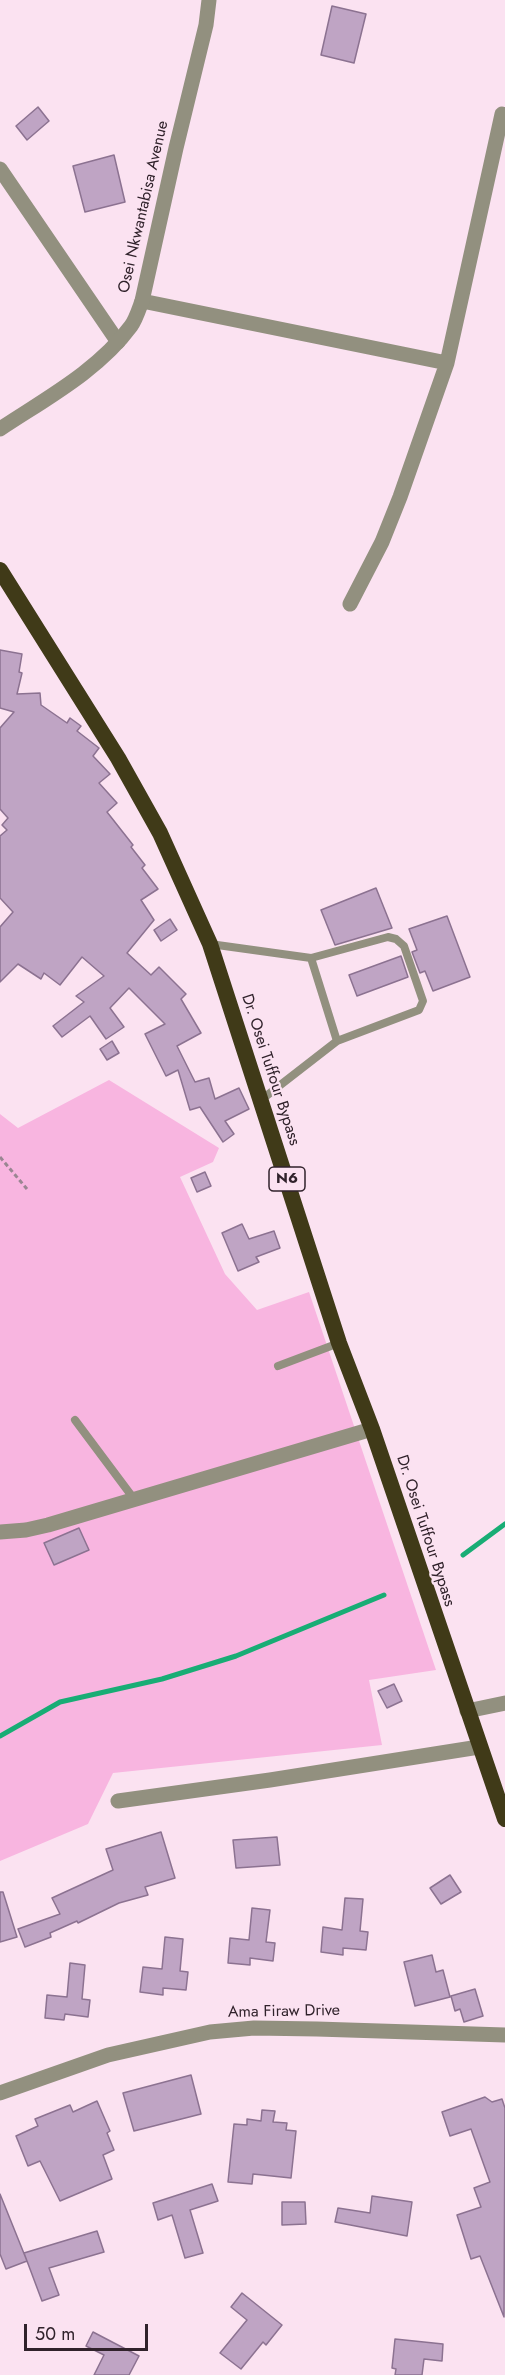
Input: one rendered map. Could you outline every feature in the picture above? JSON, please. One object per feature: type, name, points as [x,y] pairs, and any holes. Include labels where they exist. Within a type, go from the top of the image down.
[{"type":"highway","name":"Dr. Osei Tuffour Bypass","points":[[0,570],[118,758],[160,832],[210,944],[339,1342],[372,1429],[505,1819]]},
{"type":"street","name":"Osei Nkwantabisa Avenue","points":[[0,429],[95,364],[118,342],[132,324],[142,301],[206,25],[209,0]]},
{"type":"street","points":[[350,604],[382,542],[447,363],[502,114]]},
{"type":"street","points":[[0,169],[118,342]]},
{"type":"street","points":[[142,301],[447,363]]},
{"type":"street","points":[[0,1532],[27,1530],[372,1429]]},
{"type":"street","points":[[467,1711],[505,1703]]},
{"type":"street","points":[[118,1801],[479,1747]]},
{"type":"street","name":"Ama Firaw Drive","points":[[0,2093],[108,2055],[210,2032],[286,2028],[505,2035]]},
{"type":"lane","points":[[210,944],[310,958],[388,937],[396,939],[404,946],[423,1001],[419,1010],[337,1041],[261,1100]]},
{"type":"lane","points":[[310,958],[337,1041]]},
{"type":"lane","points":[[278,1366],[339,1342]]},
{"type":"lane","points":[[75,1420],[134,1499]]},
{"type":"path","points":[[0,1157],[27,1189]]},
{"type":"shaded area","points":[[109,1080],[219,1148],[213,1162],[180,1177],[225,1274],[257,1310],[309,1292],[436,1670],[369,1680],[382,1745],[113,1773],[88,1824],[0,1861],[0,1114],[18,1128]]},
{"type":"building","points":[[332,6],[366,14],[354,63],[321,55]]},
{"type":"building","points":[[38,107],[49,121],[27,140],[16,126]]},
{"type":"building","points":[[114,155],[125,202],[85,212],[73,166]]},
{"type":"building","points":[[0,650],[22,654],[19,672],[22,673],[17,694],[40,693],[41,705],[67,723],[70,718],[81,726],[77,731],[99,748],[93,756],[110,774],[99,783],[117,803],[107,812],[133,845],[131,847],[145,865],[142,868],[158,889],[141,900],[154,920],[127,953],[151,975],[159,967],[186,994],[181,999],[201,1033],[177,1046],[195,1082],[209,1078],[215,1099],[239,1088],[249,1109],[225,1121],[234,1134],[223,1142],[200,1107],[190,1110],[178,1070],[166,1076],[145,1034],[165,1024],[129,988],[110,1008],[124,1027],[106,1039],[90,1016],[62,1037],[53,1026],[84,1002],[76,996],[104,976],[82,957],[60,985],[44,973],[41,979],[18,964],[0,982],[0,927],[13,912],[0,898],[0,836],[7,830],[2,825],[8,818],[0,809],[0,728],[14,712],[0,708]]},
{"type":"building","points":[[376,888],[392,928],[335,945],[321,910]]},
{"type":"building","points":[[447,916],[470,977],[433,991],[425,971],[420,973],[412,952],[417,950],[409,929]]},
{"type":"building","points":[[170,919],[177,930],[161,941],[154,930]]},
{"type":"building","points":[[401,956],[408,977],[357,996],[349,975]]},
{"type":"building","points":[[112,1041],[119,1053],[107,1060],[100,1049]]},
{"type":"building","points":[[205,1172],[211,1186],[197,1192],[191,1178]]},
{"type":"building","points":[[242,1224],[249,1239],[274,1231],[280,1248],[256,1257],[259,1262],[238,1271],[222,1233]]},
{"type":"building","points":[[79,1528],[89,1550],[54,1565],[44,1543]]},
{"type":"building","points":[[394,1684],[402,1701],[387,1708],[378,1691]]},
{"type":"building","points":[[161,1832],[175,1878],[145,1887],[148,1895],[119,1903],[78,1923],[77,1921],[50,1933],[51,1937],[25,1947],[18,1929],[60,1914],[52,1898],[113,1870],[106,1849]]},
{"type":"building","points":[[277,1837],[280,1865],[236,1868],[233,1840]]},
{"type":"building","points":[[450,1875],[461,1892],[441,1904],[430,1888]]},
{"type":"building","points":[[0,1892],[3,1892],[17,1937],[0,1942]]},
{"type":"building","points":[[345,1898],[363,1899],[360,1931],[368,1932],[366,1950],[343,1948],[343,1955],[321,1952],[323,1927],[342,1930]]},
{"type":"building","points":[[252,1908],[270,1910],[266,1942],[275,1943],[273,1961],[250,1958],[250,1965],[228,1963],[230,1938],[249,1940]]},
{"type":"building","points":[[165,1937],[183,1939],[180,1971],[188,1972],[186,1990],[163,1988],[163,1995],[140,1992],[143,1967],[162,1969]]},
{"type":"building","points":[[432,1955],[436,1972],[443,1970],[450,1997],[415,2006],[404,1962]]},
{"type":"building","points":[[70,1963],[85,1965],[82,1999],[90,2000],[88,2017],[65,2014],[64,2020],[45,2018],[47,1995],[67,1997]]},
{"type":"building","points":[[475,1989],[483,2016],[464,2022],[460,2009],[455,2011],[451,1996]]},
{"type":"building","points":[[191,2075],[201,2114],[134,2131],[123,2093]]},
{"type":"building","points":[[485,2097],[492,2102],[502,2099],[505,2108],[504,2317],[480,2256],[471,2259],[457,2215],[481,2207],[474,2188],[490,2182],[471,2129],[450,2136],[442,2112]]},
{"type":"building","points":[[97,2101],[110,2131],[107,2133],[114,2150],[103,2155],[112,2179],[60,2201],[40,2161],[28,2166],[16,2136],[38,2126],[35,2119],[70,2105],[73,2112]]},
{"type":"building","points":[[262,2110],[275,2111],[273,2122],[287,2123],[286,2130],[296,2131],[291,2178],[253,2174],[252,2184],[228,2182],[234,2124],[247,2125],[247,2119],[261,2121]]},
{"type":"building","points":[[212,2184],[218,2201],[190,2210],[203,2253],[185,2258],[172,2215],[158,2220],[153,2203]]},
{"type":"building","points":[[0,2194],[27,2261],[6,2269],[0,2254]]},
{"type":"building","points":[[372,2196],[412,2202],[407,2236],[335,2222],[338,2208],[370,2213]]},
{"type":"building","points":[[282,2202],[305,2202],[306,2224],[282,2225]]},
{"type":"building","points":[[97,2231],[104,2252],[49,2268],[59,2295],[42,2301],[24,2253]]},
{"type":"building","points":[[242,2293],[282,2325],[266,2345],[263,2342],[241,2369],[220,2353],[247,2320],[231,2307]]},
{"type":"building","points":[[93,2332],[139,2356],[129,2375],[94,2375],[104,2355],[86,2346]]},
{"type":"building","points":[[395,2339],[443,2344],[442,2361],[424,2359],[422,2375],[395,2375],[396,2369],[392,2368]]},
{"type":"waterway","points":[[463,1555],[505,1524]]},
{"type":"waterway","points":[[0,1736],[60,1702],[162,1679],[236,1656],[384,1595]]}]
